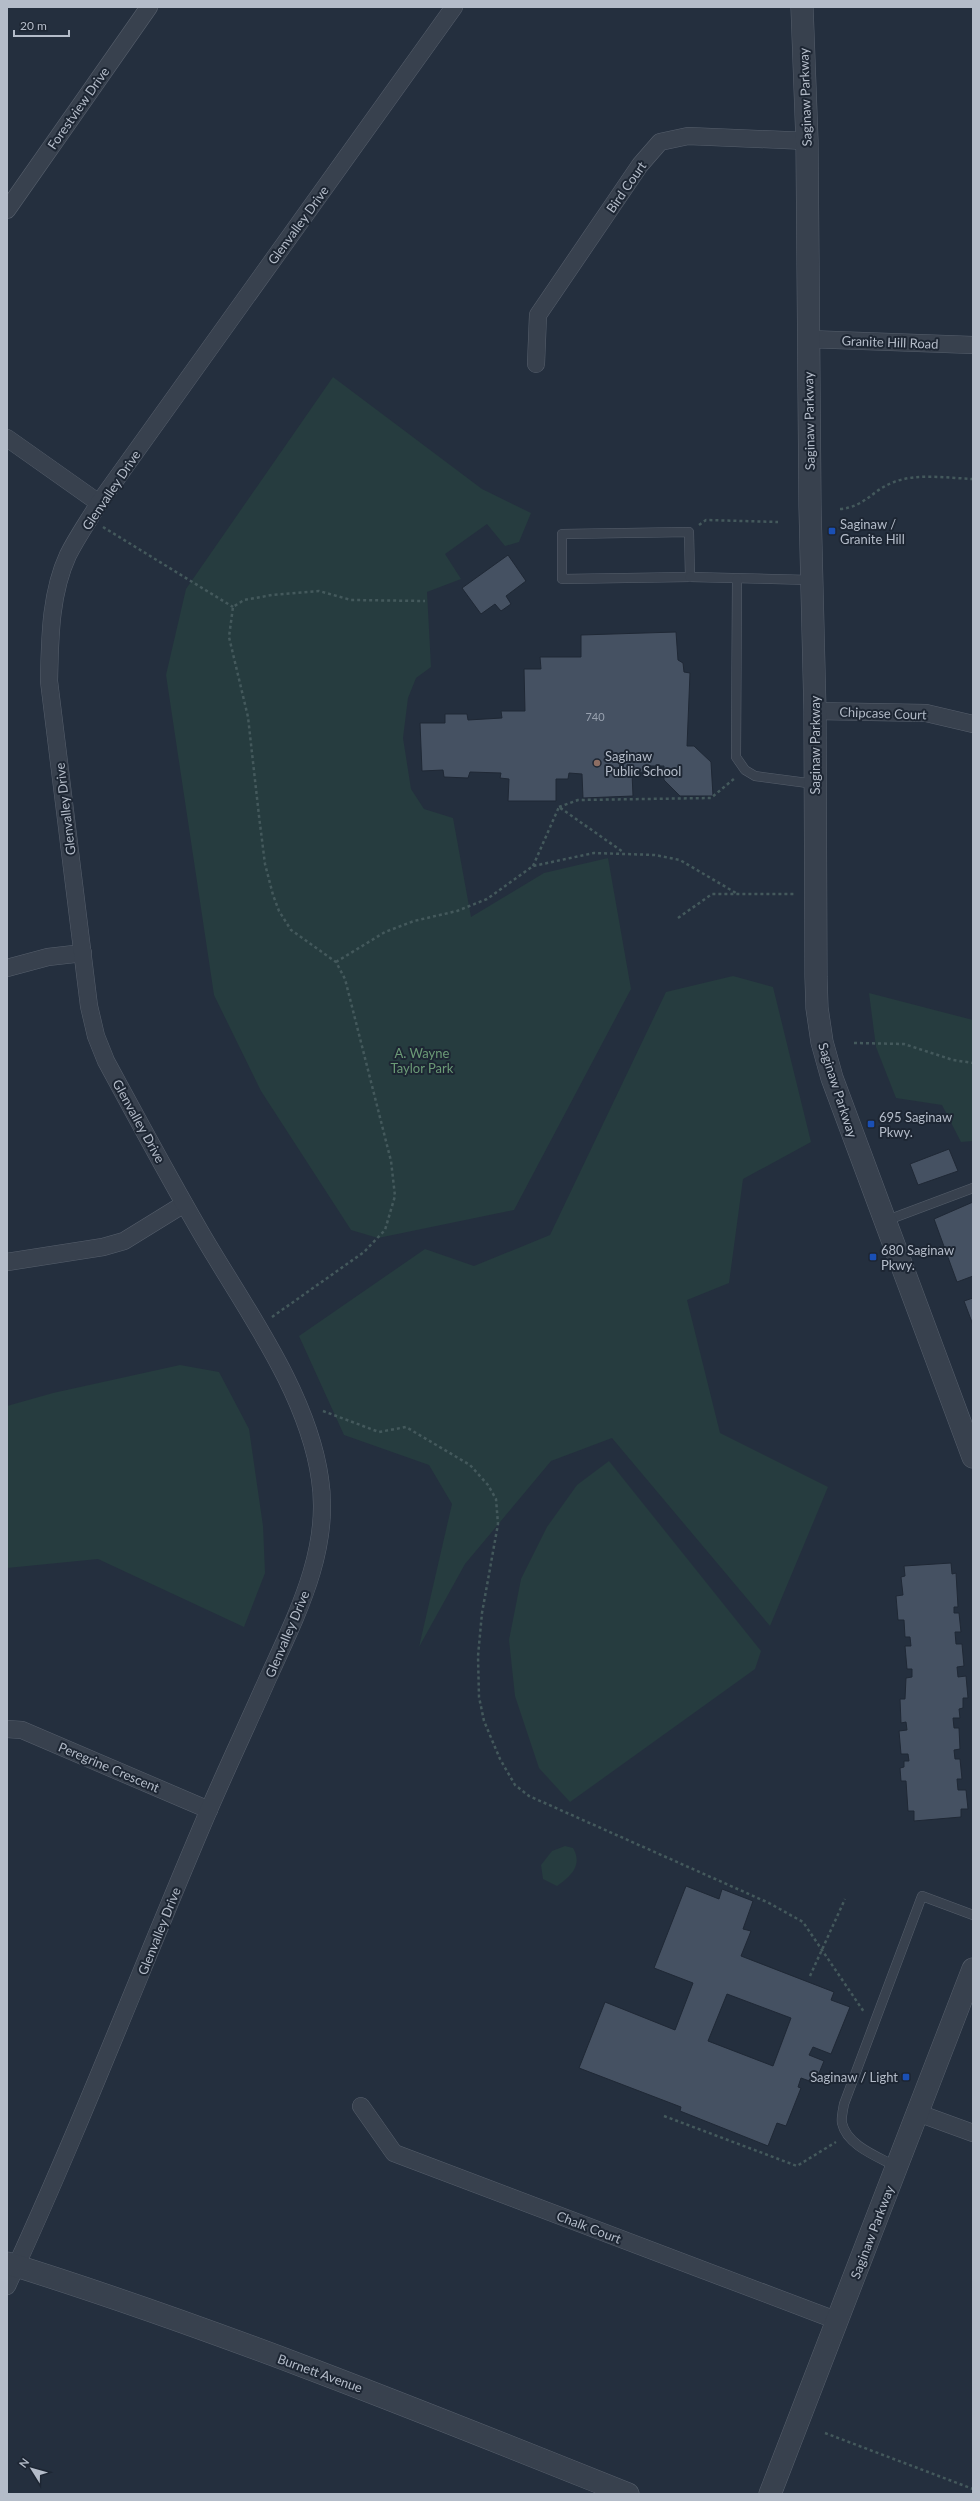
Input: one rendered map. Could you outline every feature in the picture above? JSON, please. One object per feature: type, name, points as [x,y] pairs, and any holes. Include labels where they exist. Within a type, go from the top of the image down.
[{"type":"street","name":"Forestview Drive","points":[[7,210],[150,7]]},
{"type":"street","name":"Glenvalley Drive","points":[[7,2286],[12,2265],[56,2180],[209,1810],[305,1597],[318,1547],[321,1482],[312,1439],[299,1402],[184,1204],[106,1061],[98,1042],[89,1006],[49,681],[50,628],[57,592],[68,556],[99,503],[454,7]]},
{"type":"street","name":"Saginaw Parkway","points":[[802,7],[807,141],[808,340],[815,711],[814,894],[817,1008],[822,1042],[832,1078],[973,1457]]},
{"type":"street","name":"Bird Court","points":[[536,364],[538,315],[640,165],[660,142],[688,136],[807,141]]},
{"type":"street","name":"Granite Hill Road","points":[[808,340],[973,345]]},
{"type":"street","points":[[7,438],[99,503]]},
{"type":"street","name":"Chipcase Court","points":[[815,711],[926,714],[973,724]]},
{"type":"street","points":[[7,968],[48,957],[82,953]]},
{"type":"street","points":[[7,1262],[103,1247],[124,1240],[184,1204]]},
{"type":"street","name":"Peregrine Crescent","points":[[7,1729],[22,1730],[209,1810]]},
{"type":"street","name":"Saginaw Parkway","points":[[770,2494],[918,2113],[971,1983]]},
{"type":"street","name":"Chalk Court","points":[[361,2106],[394,2153],[838,2321]]},
{"type":"street","points":[[918,2113],[973,2133]]},
{"type":"street","name":"Burnett Avenue","points":[[12,2265],[229,2339],[360,2388],[628,2494]]},
{"type":"lane","points":[[690,577],[689,532],[562,534],[562,579],[690,577],[812,580]]},
{"type":"lane","points":[[737,579],[736,757],[745,770],[755,776],[815,784]]},
{"type":"lane","points":[[885,1221],[973,1188]]},
{"type":"lane","points":[[897,2167],[854,2142],[847,2135],[842,2122],[844,2104],[922,1896],[973,1915]]},
{"type":"path","points":[[840,509],[853,508],[893,482],[910,478],[973,479]]},
{"type":"path","points":[[689,532],[706,520],[778,522]]},
{"type":"path","points":[[101,526],[232,607]]},
{"type":"path","points":[[232,607],[244,600],[272,595],[319,591],[351,600],[425,601]]},
{"type":"path","points":[[232,607],[229,636],[248,717],[258,816],[265,864],[273,895],[279,911],[291,930],[336,962],[345,979],[391,1161],[395,1196],[385,1230],[364,1252],[269,1319]]},
{"type":"path","points":[[533,866],[559,807],[578,800],[711,798],[745,770]]},
{"type":"path","points":[[559,807],[624,852]]},
{"type":"path","points":[[336,962],[385,932],[414,921],[457,911],[487,899],[533,866],[594,853],[624,852],[655,855],[680,860],[736,893]]},
{"type":"path","points":[[678,918],[712,894],[814,894]]},
{"type":"path","points":[[854,1043],[904,1044],[952,1060],[973,1063]]},
{"type":"path","points":[[323,1411],[379,1432],[406,1427],[470,1465],[488,1484],[496,1499],[498,1524],[482,1613],[478,1656],[479,1697],[484,1721],[500,1759],[515,1785],[536,1799],[769,1903],[803,1922],[822,1951],[875,2024]]},
{"type":"path","points":[[810,1976],[845,1899]]},
{"type":"path","points":[[664,2116],[797,2166],[847,2135]]},
{"type":"path","points":[[825,2433],[973,2489]]},
{"type":"green space","name":"A. Wayne Taylor Park","points":[[333,377],[482,489],[531,513],[519,542],[505,546],[487,524],[445,554],[461,579],[427,592],[431,667],[416,678],[408,698],[403,738],[411,789],[424,809],[453,818],[471,917],[544,873],[608,858],[631,989],[514,1210],[378,1238],[351,1230],[261,1091],[214,995],[166,675],[186,589]]},
{"type":"green space","points":[[733,976],[773,987],[811,1142],[743,1179],[729,1283],[687,1300],[720,1433],[828,1487],[770,1626],[612,1438],[551,1461],[465,1564],[419,1647],[452,1504],[429,1465],[344,1435],[299,1336],[425,1249],[474,1266],[550,1235],[666,992]]},
{"type":"green space","points":[[869,993],[973,1020],[973,1141],[961,1142],[942,1105],[896,1098],[876,1047]]},
{"type":"green space","points":[[180,1365],[219,1372],[249,1429],[263,1526],[265,1573],[244,1627],[98,1559],[7,1568],[7,1406],[53,1393]]},
{"type":"green space","points":[[609,1461],[761,1651],[755,1669],[570,1802],[539,1768],[515,1696],[509,1640],[521,1579],[547,1527],[577,1485]]},
{"type":"green space","points":[[565,1846],[573,1848],[576,1854],[576,1865],[571,1874],[557,1886],[543,1879],[541,1865],[552,1851]]},
{"type":"building","points":[[508,555],[526,581],[506,596],[511,604],[501,611],[495,604],[481,614],[462,588]]},
{"type":"building","points":[[676,632],[678,660],[683,663],[684,672],[690,673],[687,746],[694,746],[711,762],[713,796],[680,796],[664,780],[664,766],[643,766],[643,772],[632,773],[633,796],[583,798],[582,774],[569,773],[568,779],[556,779],[556,801],[508,801],[509,779],[500,778],[501,773],[470,772],[468,778],[444,777],[443,770],[422,771],[420,723],[445,723],[445,714],[467,714],[468,720],[502,718],[501,711],[525,711],[524,669],[541,669],[540,657],[581,657],[581,635]]},
{"type":"building","points":[[949,1149],[958,1171],[918,1185],[910,1164]]},
{"type":"building","points":[[973,1202],[973,1276],[957,1282],[934,1219]]},
{"type":"building","points":[[973,1298],[973,1325],[964,1301]]},
{"type":"building","points":[[951,1563],[952,1574],[956,1573],[958,1607],[954,1607],[954,1613],[959,1613],[961,1632],[955,1632],[956,1644],[962,1644],[964,1666],[957,1667],[958,1677],[966,1676],[968,1698],[963,1698],[963,1708],[959,1709],[960,1718],[953,1718],[954,1728],[959,1728],[960,1749],[954,1750],[955,1759],[960,1759],[962,1779],[957,1779],[958,1790],[966,1790],[968,1809],[961,1809],[961,1817],[914,1821],[914,1811],[908,1811],[906,1781],[901,1781],[900,1768],[904,1767],[904,1761],[909,1761],[908,1754],[901,1754],[899,1731],[907,1730],[906,1722],[901,1723],[900,1699],[905,1699],[906,1678],[912,1677],[912,1669],[907,1669],[905,1646],[911,1646],[910,1637],[905,1637],[904,1620],[898,1620],[896,1596],[903,1595],[901,1577],[905,1576],[904,1566]]},
{"type":"building","points":[[686,1886],[719,1899],[722,1889],[753,1901],[743,1929],[751,1931],[741,1956],[834,1992],[831,2000],[850,2007],[831,2054],[813,2047],[809,2055],[824,2061],[815,2083],[801,2078],[798,2087],[801,2088],[786,2126],[777,2123],[768,2146],[680,2111],[681,2107],[579,2068],[605,2002],[675,2030],[693,1983],[654,1968]],"holes":[[[727,1994],[791,2018],[773,2066],[708,2041]]]},
{"type":"place","name":"Saginaw / Granite Hill","points":[[832,531]]},
{"type":"place","name":"Saginaw Public School","points":[[597,763]]},
{"type":"place","name":"695 Saginaw Pkwy.","points":[[871,1124]]},
{"type":"place","name":"680 Saginaw Pkwy.","points":[[873,1257]]},
{"type":"place","name":"Saginaw / Light","points":[[906,2077]]}]
